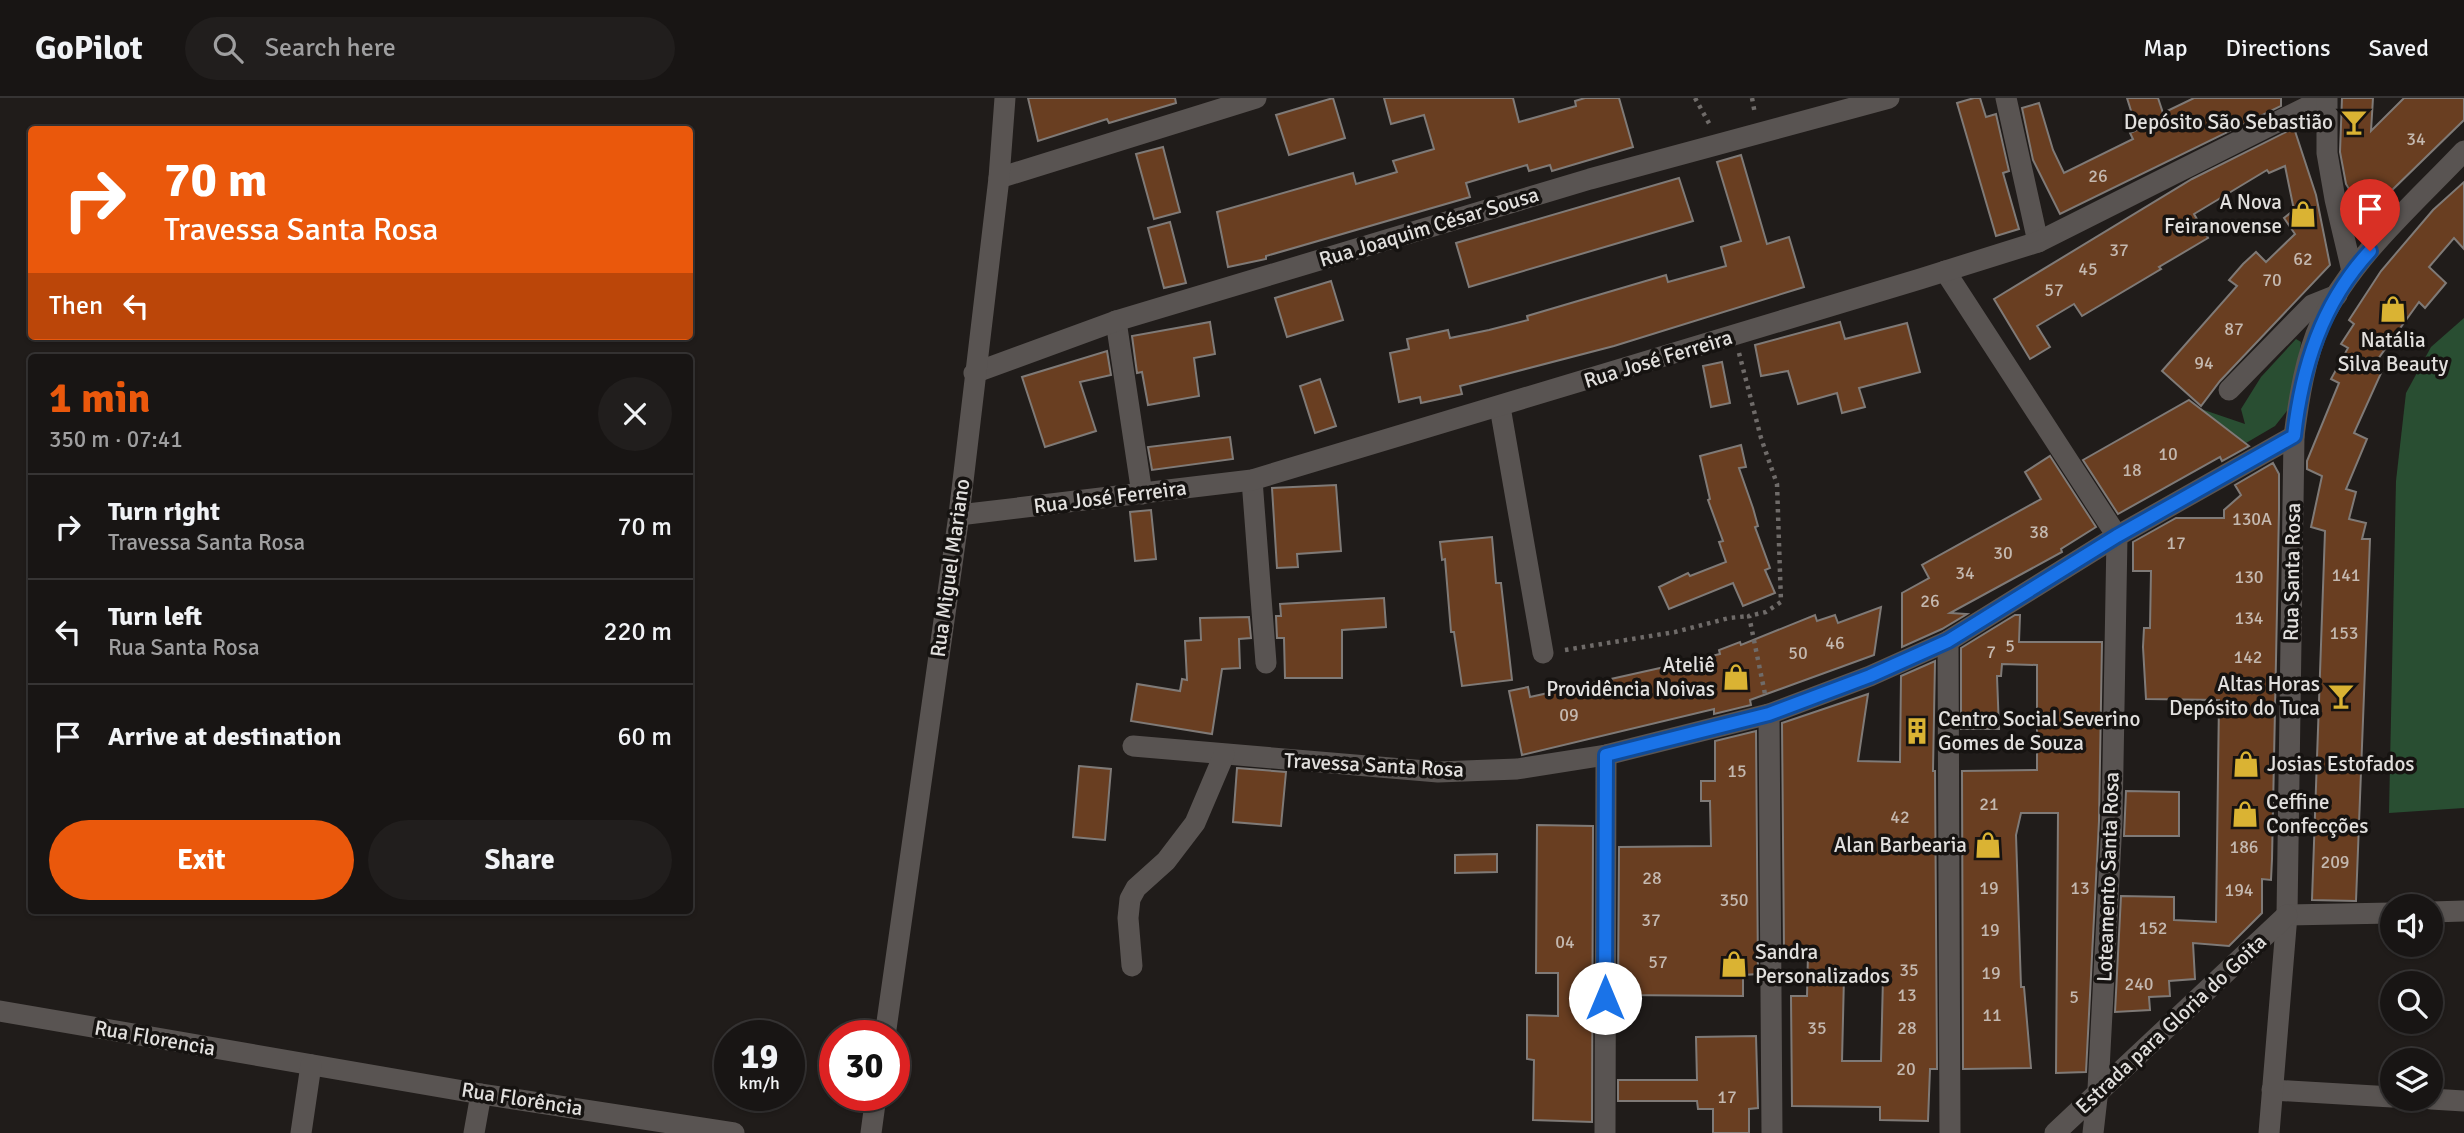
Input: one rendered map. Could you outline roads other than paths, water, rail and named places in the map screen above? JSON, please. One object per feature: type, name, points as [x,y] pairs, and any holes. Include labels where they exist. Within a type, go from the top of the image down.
[{"type":"street","name":"Rua Miguel Mariano","points":[[886,1020],[959,515],[999,178],[1005,98]]},
{"type":"street","points":[[999,178],[1256,98]]},
{"type":"street","name":"Rua Joaquim César Sousa","points":[[974,373],[1116,321],[1590,178],[1889,98]]},
{"type":"street","points":[[2007,98],[2038,242]]},
{"type":"street","points":[[2326,98],[2327,153],[2334,199],[2351,271]]},
{"type":"street","name":"Rua José Ferreira","points":[[959,515],[1252,480],[1500,407],[2038,242],[2326,98]]},
{"type":"street","name":"Rua Santa Rosa","points":[[2269,1133],[2287,915],[2294,436],[2299,395],[2309,355],[2321,323],[2351,271],[2464,151]]},
{"type":"street","points":[[1945,271],[2117,536]]},
{"type":"street","points":[[2229,390],[2312,305],[2337,295]]},
{"type":"street","points":[[1116,321],[1142,494]]},
{"type":"street","points":[[1500,407],[1543,653]]},
{"type":"street","name":"Travessa Santa Rosa","points":[[1133,746],[1438,772],[1517,769],[1606,755],[1769,714],[1870,676],[1948,641],[2117,536],[2294,436]]},
{"type":"street","points":[[1252,480],[1266,663]]},
{"type":"street","name":"Loteamento Santa Rosa","points":[[2093,1133],[2098,1089],[2112,821],[2117,536]]},
{"type":"street","points":[[1948,641],[1950,1133]]},
{"type":"street","points":[[1769,714],[1772,1133]]},
{"type":"street","points":[[1132,966],[1128,918],[1130,899],[1136,888],[1166,861],[1195,823],[1224,755]]},
{"type":"street","points":[[1605,1133],[1606,755]]},
{"type":"street","points":[[2443,912],[2464,911]]},
{"type":"street","points":[[2287,915],[2380,913]]},
{"type":"street","name":"Estrada para Gloria do Goita","points":[[2055,1133],[2098,1089],[2287,915]]},
{"type":"street","name":"Rua Florencia","points":[[0,1011],[310,1065]]},
{"type":"street","points":[[301,1133],[310,1065]]},
{"type":"street","name":"Rua Florência","points":[[310,1065],[652,1126],[734,1133]]},
{"type":"street","points":[[2272,1090],[2380,1096]]},
{"type":"street","points":[[474,1133],[481,1094]]},
{"type":"street","points":[[2443,1100],[2464,1101]]},
{"type":"street","points":[[871,1133],[874,1111]]},
{"type":"place","name":"Depósito São Sebastião","points":[[2354,122]]},
{"type":"place","name":"A Nova Feiranovense","points":[[2303,214]]},
{"type":"place","name":"Natália Silva Beauty","points":[[2393,309]]},
{"type":"place","name":"Ateliê Providência Noivas","points":[[1736,677]]},
{"type":"place","name":"Altas Horas Depósito do Tuca","points":[[2341,696]]},
{"type":"place","name":"Centro Social Severino Gomes de Souza","points":[[1917,731]]},
{"type":"place","name":"Josias Estofados","points":[[2246,764]]},
{"type":"place","name":"Ceffine Confecções","points":[[2245,814]]},
{"type":"place","name":"Alan Barbearia","points":[[1988,845]]},
{"type":"place","name":"Sandra Personalizados","points":[[1734,964]]}]
